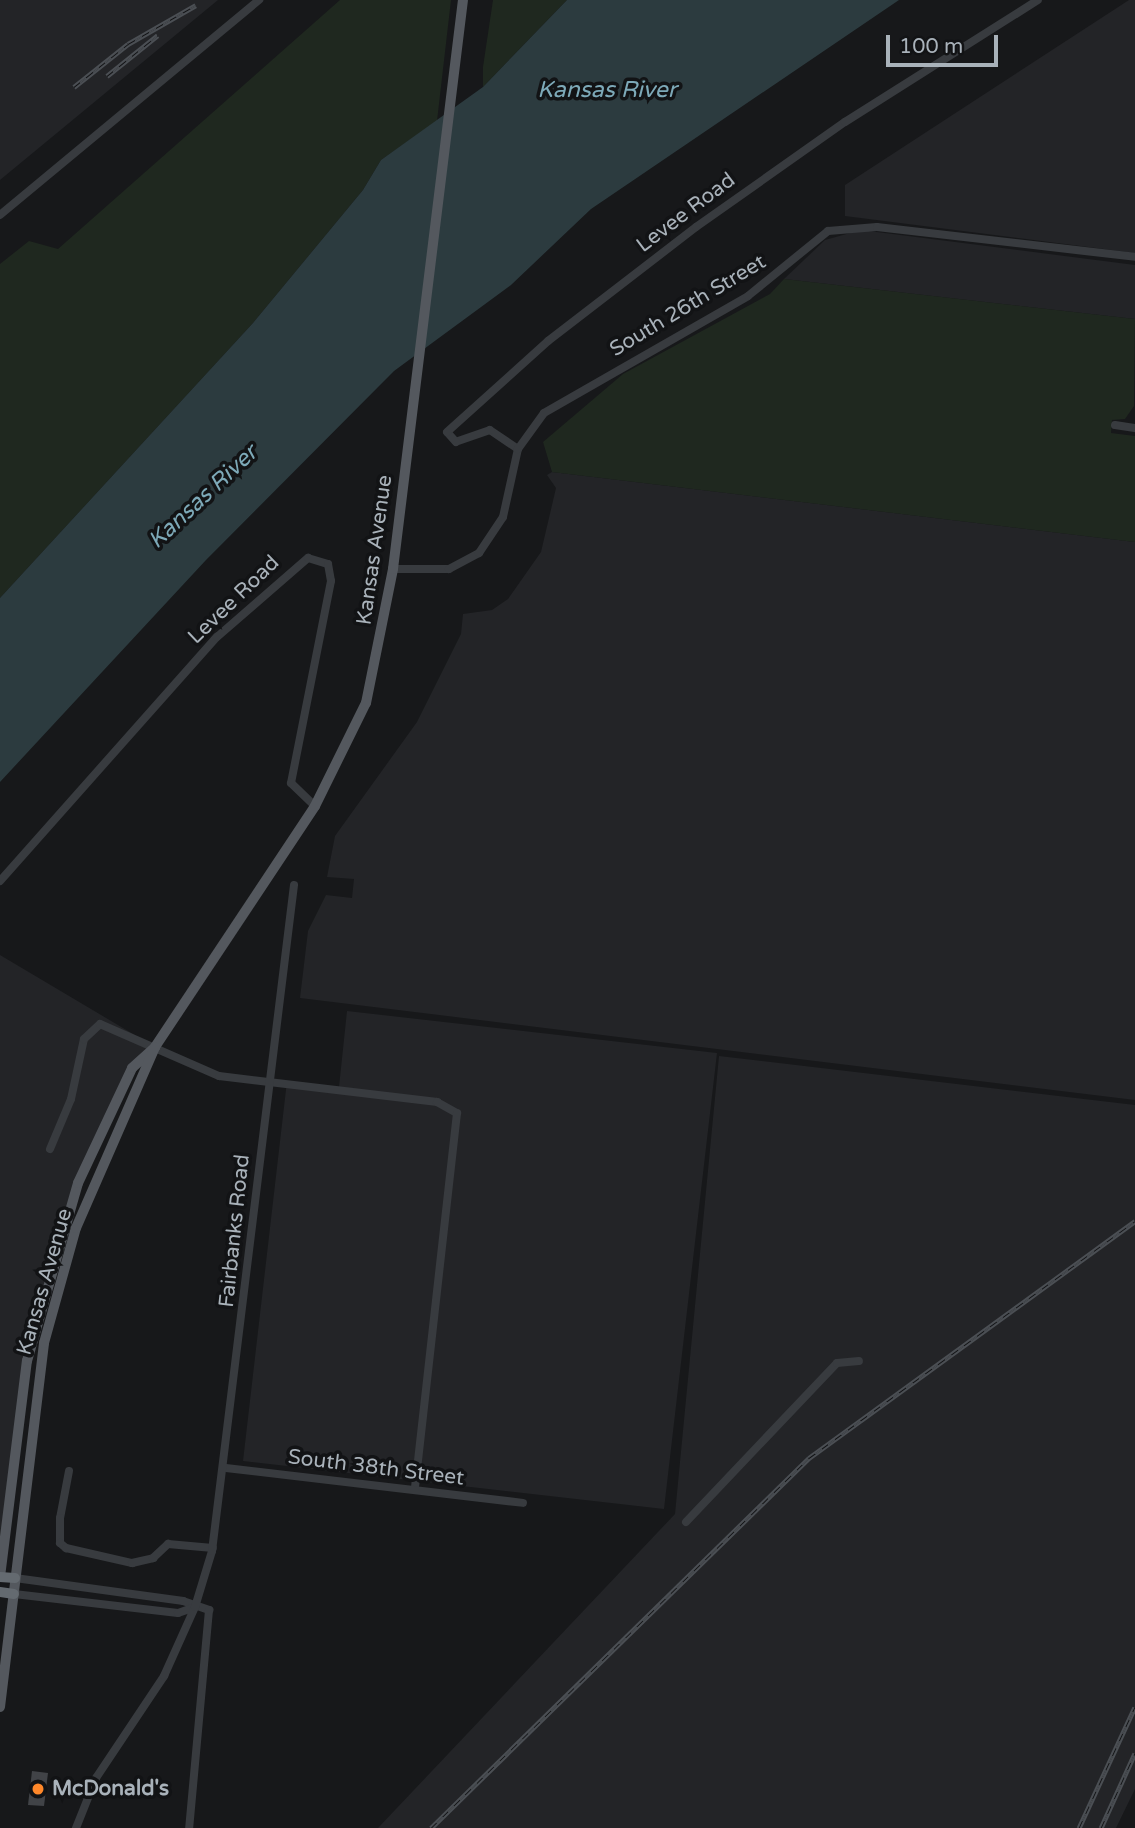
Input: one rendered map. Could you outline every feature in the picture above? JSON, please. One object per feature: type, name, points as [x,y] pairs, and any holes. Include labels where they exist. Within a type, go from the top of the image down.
[{"type":"highway","points":[[0,1577],[15,1578]]},
{"type":"highway","points":[[0,1592],[14,1594]]},
{"type":"main road","name":"Kansas Avenue","points":[[0,1707],[44,1343],[76,1228],[155,1047],[315,806],[366,703],[393,569],[463,0]]},
{"type":"main road","name":"Kansas Avenue","points":[[0,1577],[27,1361],[55,1248],[108,1114],[132,1068],[155,1047]]},
{"type":"street","points":[[0,215],[259,0]]},
{"type":"street","name":"Levee Road","points":[[519,449],[490,430],[456,442],[447,432],[548,341],[718,211],[845,122],[1038,0]]},
{"type":"street","name":"South 26th Street","points":[[393,569],[449,569],[479,553],[503,517],[519,449],[536,422],[561,400],[748,296],[828,231],[877,227],[1135,257]]},
{"type":"street","points":[[1115,425],[1135,428]]},
{"type":"street","name":"Levee Road","points":[[0,881],[216,637],[308,558],[328,564],[331,581],[291,783],[315,806]]},
{"type":"street","name":"Fairbanks Road","points":[[76,1828],[84,1799],[149,1704],[195,1607],[205,1579],[226,1468],[294,885]]},
{"type":"street","points":[[50,1149],[91,1029],[106,1025],[204,1071],[270,1082],[436,1102],[457,1113],[415,1489]]},
{"type":"street","points":[[686,1522],[836,1363],[859,1361]]},
{"type":"street","name":"South 38th Street","points":[[226,1468],[523,1503]]},
{"type":"street","points":[[69,1471],[60,1518],[60,1544],[66,1548],[132,1563],[153,1558],[168,1544],[212,1548]]},
{"type":"street","points":[[15,1578],[209,1610],[189,1828]]},
{"type":"street","points":[[14,1594],[178,1613],[195,1607]]},
{"type":"shaded area","points":[[0,0],[218,0],[0,180]]},
{"type":"shaded area","points":[[340,0],[451,0],[437,121],[381,160],[363,190],[253,323],[0,598],[0,264],[29,241],[58,249]]},
{"type":"shaded area","points":[[493,0],[567,0],[483,87],[483,67]]},
{"type":"shaded area","points":[[1129,0],[1135,0],[1135,253],[845,216],[845,185]]},
{"type":"shaded area","points":[[861,230],[1135,265],[1135,319],[784,279],[825,240]]},
{"type":"shaded area","points":[[784,279],[1135,319],[1134,406],[1125,419],[1112,420],[1111,433],[1135,436],[1135,542],[552,472],[543,442],[623,374],[770,294]]},
{"type":"shaded area","points":[[552,472],[1135,542],[1135,1100],[300,998],[308,931],[326,895],[352,898],[354,879],[327,877],[335,836],[417,722],[461,634],[463,614],[492,610],[508,599],[541,552],[556,488],[547,475]]},
{"type":"shaded area","points":[[0,955],[155,1047],[132,1068],[78,1183],[39,1306],[0,1563]]},
{"type":"shaded area","points":[[347,1011],[717,1053],[664,1509],[243,1461],[287,1081],[339,1087]]},
{"type":"shaded area","points":[[719,1056],[1135,1105],[1135,1789],[1116,1828],[378,1828],[675,1514]]},
{"type":"water","name":"Kansas River","points":[[567,0],[899,0],[591,209],[511,285],[394,371],[206,560],[0,782],[0,598],[253,323],[363,190],[381,160],[483,87]]},
{"type":"building","name":"McDonald's","points":[[32,1771],[48,1773],[44,1806],[28,1805]]},
{"type":"railway","points":[[74,87],[128,44],[196,5]]},
{"type":"railway","points":[[107,76],[158,35]]},
{"type":"railway","points":[[431,1828],[809,1458],[1135,1221]]},
{"type":"railway","points":[[1079,1828],[1135,1707]]},
{"type":"railway","points":[[1101,1828],[1135,1753]]},
{"type":"place","name":"McDonald's","points":[[38,1789]]}]
